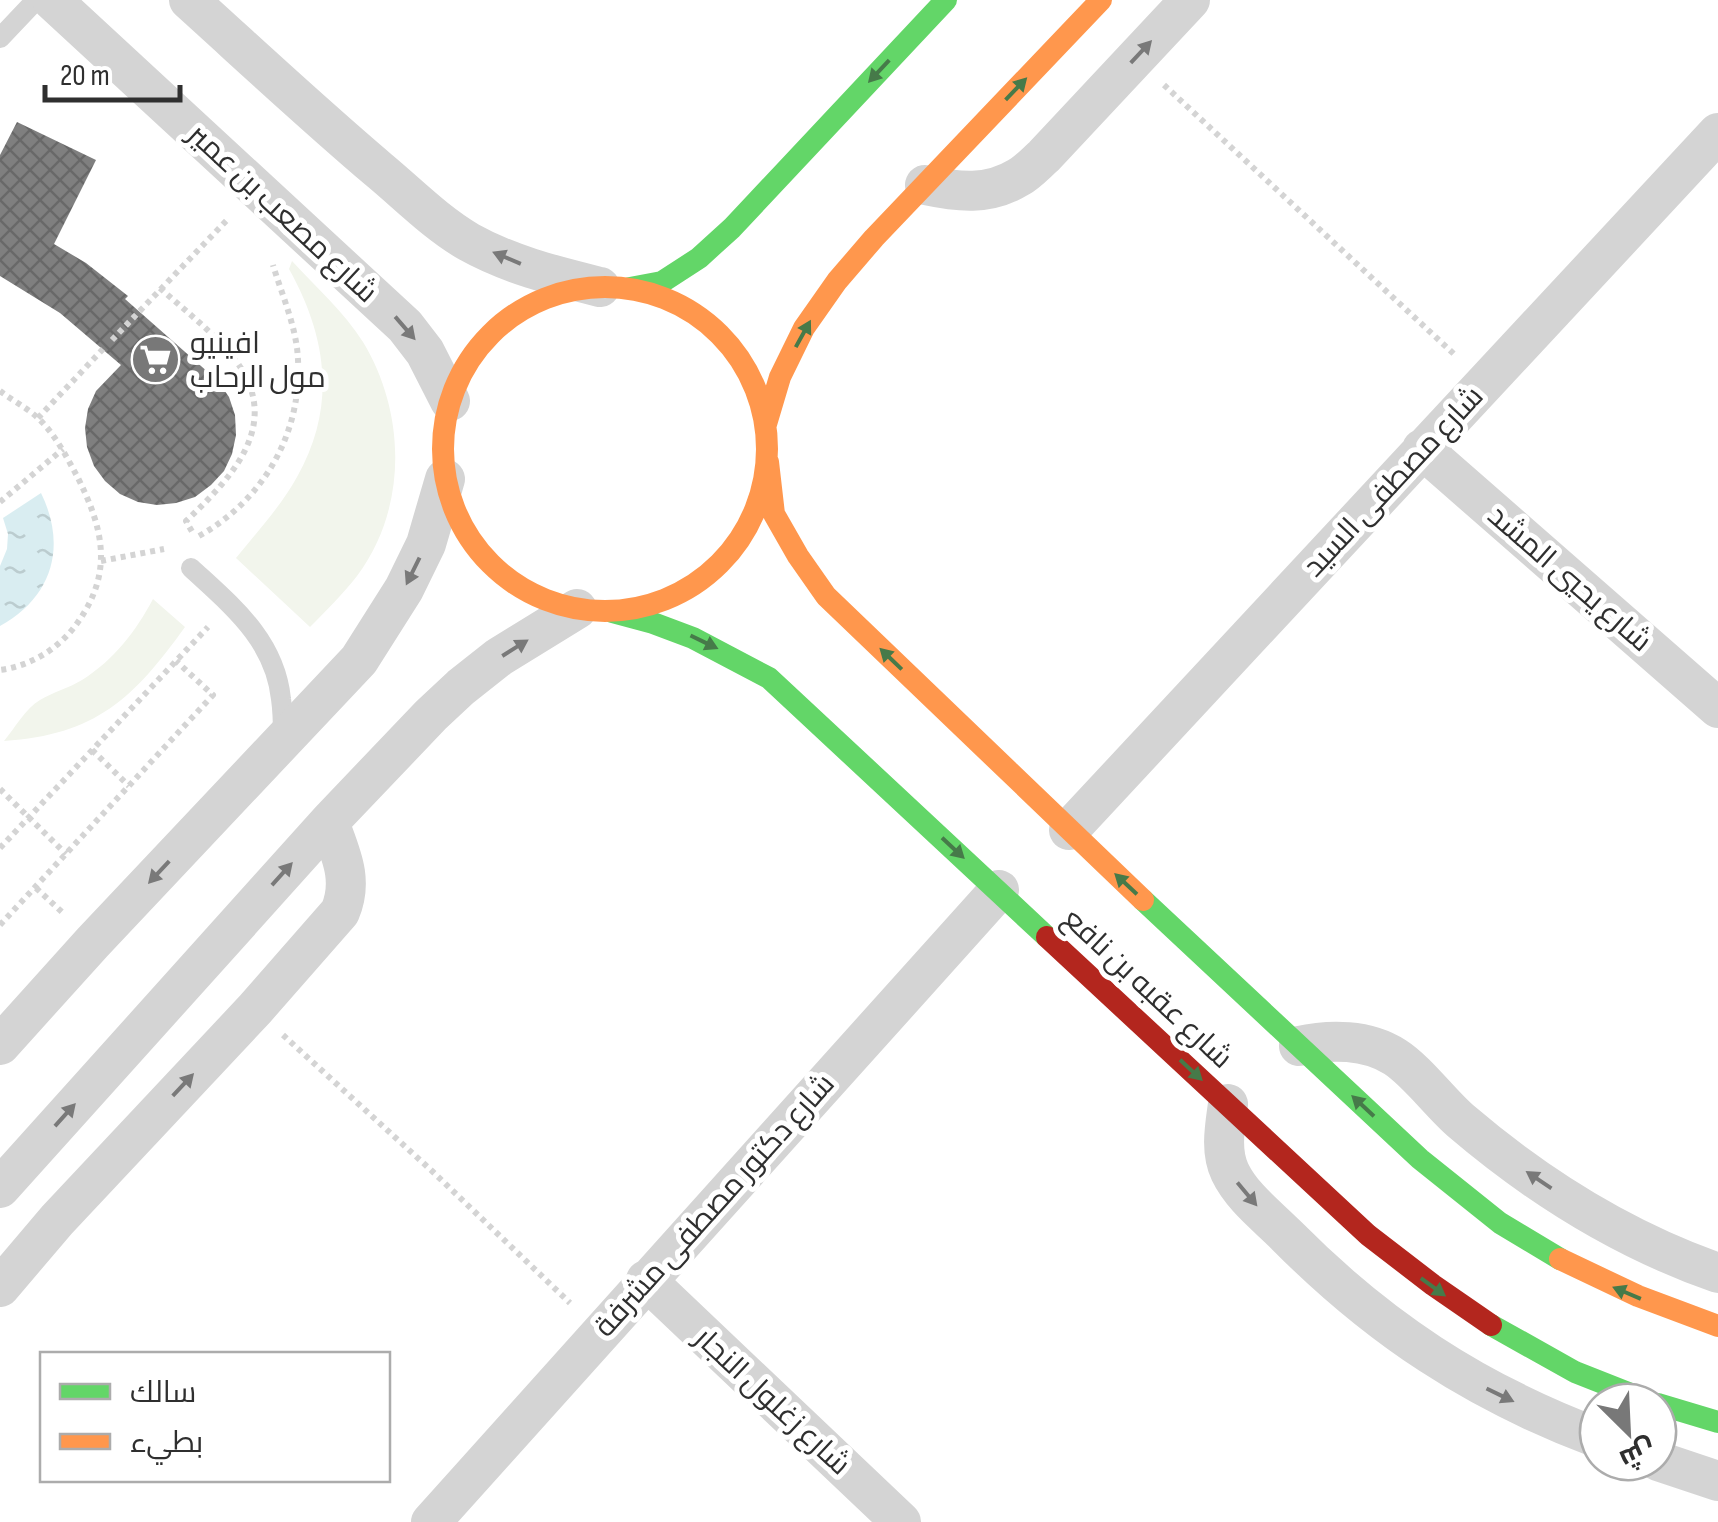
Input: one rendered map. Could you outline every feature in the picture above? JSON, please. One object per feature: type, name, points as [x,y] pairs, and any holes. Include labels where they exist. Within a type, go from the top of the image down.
[{"type":"street","name":"شارع مصعب بن عمير","points":[[52,0],[405,326],[450,401]]},
{"type":"street","points":[[189,0],[321,121],[469,242],[555,276],[615,288],[669,300],[705,320],[734,349],[755,384],[766,424],[768,462],[760,501],[743,536],[718,566],[687,590],[651,606],[594,610],[545,600],[516,586],[490,565],[469,540],[445,479],[442,440],[450,401],[466,364],[492,334],[523,309],[560,293],[615,288],[662,282],[699,258],[732,228],[946,0]]},
{"type":"street","points":[[766,424],[780,376],[804,328],[837,281],[1101,0]]},
{"type":"street","points":[[925,185],[957,192],[989,189],[1019,177],[1044,156],[1190,0]]},
{"type":"street","name":"شارع مصطفى السيد","points":[[1069,830],[1718,133]]},
{"type":"street","name":"شارع يحيي المشد","points":[[1422,450],[1718,708]]},
{"type":"street","name":"شارع عقبه بن نافع","points":[[768,462],[774,514],[826,596],[1420,1159],[1512,1231],[1562,1261],[1614,1288],[1718,1326]]},
{"type":"street","points":[[0,1045],[359,660],[384,624],[426,544],[445,479]]},
{"type":"street","points":[[0,1188],[330,822],[461,687],[499,657],[594,610]]},
{"type":"street","name":"شارع عقبه بن نافع","points":[[594,610],[644,619],[687,634],[768,678],[1368,1235],[1469,1313],[1601,1382]]},
{"type":"street","points":[[0,1287],[340,912],[348,884],[330,822]]},
{"type":"street","name":"شارع دكتور مصطفى مشرفة","points":[[431,1522],[999,890]]},
{"type":"street","points":[[1299,1046],[1323,1041],[1349,1042],[1396,1058],[1460,1120],[1531,1176],[1607,1224],[1718,1273]]},
{"type":"street","points":[[1228,1104],[1223,1145],[1228,1169],[1243,1192],[1328,1277],[1427,1354],[1490,1391],[1578,1430]]},
{"type":"street","name":"شارع زغلول النجار","points":[[646,1280],[901,1522]]},
{"type":"street","points":[[1678,1410],[1718,1422]]},
{"type":"street","points":[[1678,1467],[1718,1481]]},
{"type":"lane","points":[[0,38],[36,0]]},
{"type":"lane","points":[[191,568],[251,624],[265,644],[281,696],[283,740]]},
{"type":"path","points":[[1135,58],[1485,383]]},
{"type":"path","points":[[184,542],[219,525],[258,488],[281,451],[295,405],[296,345],[270,250],[267,198]]},
{"type":"path","points":[[112,340],[219,228]]},
{"type":"path","points":[[160,288],[239,365],[254,404],[249,444],[240,463],[222,487],[186,521],[196,538]]},
{"type":"path","points":[[38,418],[103,349]]},
{"type":"path","points":[[0,391],[38,418],[63,449],[94,512],[101,561],[97,586],[72,630],[54,648],[0,670]]},
{"type":"path","points":[[0,502],[63,449]]},
{"type":"path","points":[[101,561],[172,547]]},
{"type":"path","points":[[0,848],[230,604]]},
{"type":"path","points":[[0,926],[212,695],[176,661]]},
{"type":"path","points":[[92,750],[129,786]]},
{"type":"path","points":[[0,790],[66,854]]},
{"type":"path","points":[[254,1010],[432,1171],[600,1331]]},
{"type":"shaded area","points":[[292,261],[339,310],[363,342],[387,399],[395,460],[386,521],[374,549],[352,583],[310,627],[236,558],[291,488],[318,424],[322,398],[319,346],[289,269]]},
{"type":"shaded area","points":[[153,599],[185,627],[130,693],[88,721],[64,731],[4,741],[35,704],[82,680],[114,654]]},
{"type":"water","points":[[41,493],[53,532],[50,569],[32,600],[0,626],[0,566],[8,534],[3,518]]},
{"type":"building","name":"افينيو مول الرحاب","points":[[17,122],[96,160],[54,244],[128,296],[125,299],[218,381],[229,397],[235,415],[232,454],[224,471],[195,497],[157,505],[138,502],[105,481],[94,466],[85,428],[96,391],[121,365],[60,313],[0,276],[0,155]]},
{"type":"traffic: fast","points":[[630,288],[662,282],[699,258],[732,228],[946,0]]},
{"type":"traffic: fast","points":[[612,612],[693,638],[769,678],[1047,937]]},
{"type":"traffic: fast","points":[[1143,900],[1420,1159],[1500,1223],[1560,1259]]},
{"type":"traffic: fast","points":[[1491,1325],[1600,1382]]},
{"type":"traffic: fast","points":[[1678,1410],[1718,1422]]},
{"type":"traffic: slow","points":[[766,424],[780,377],[804,328],[837,281],[1101,0]]},
{"type":"traffic: slow","points":[[605,287],[637,290],[667,299],[720,334],[755,387],[764,417],[767,449],[764,481],[755,511],[720,564],[667,599],[637,608],[605,611],[573,608],[543,599],[490,564],[455,511],[446,481],[443,449],[446,417],[455,387],[490,334],[543,299],[573,290],[605,287]]},
{"type":"traffic: slow","points":[[768,462],[774,514],[826,596],[1143,900]]},
{"type":"traffic: slow","points":[[1560,1259],[1638,1296],[1718,1326]]},
{"type":"traffic: jam","points":[[1047,937],[1368,1235],[1491,1325]]},
{"type":"place","name":"افينيو مول الرحاب","points":[[155,360]]}]
